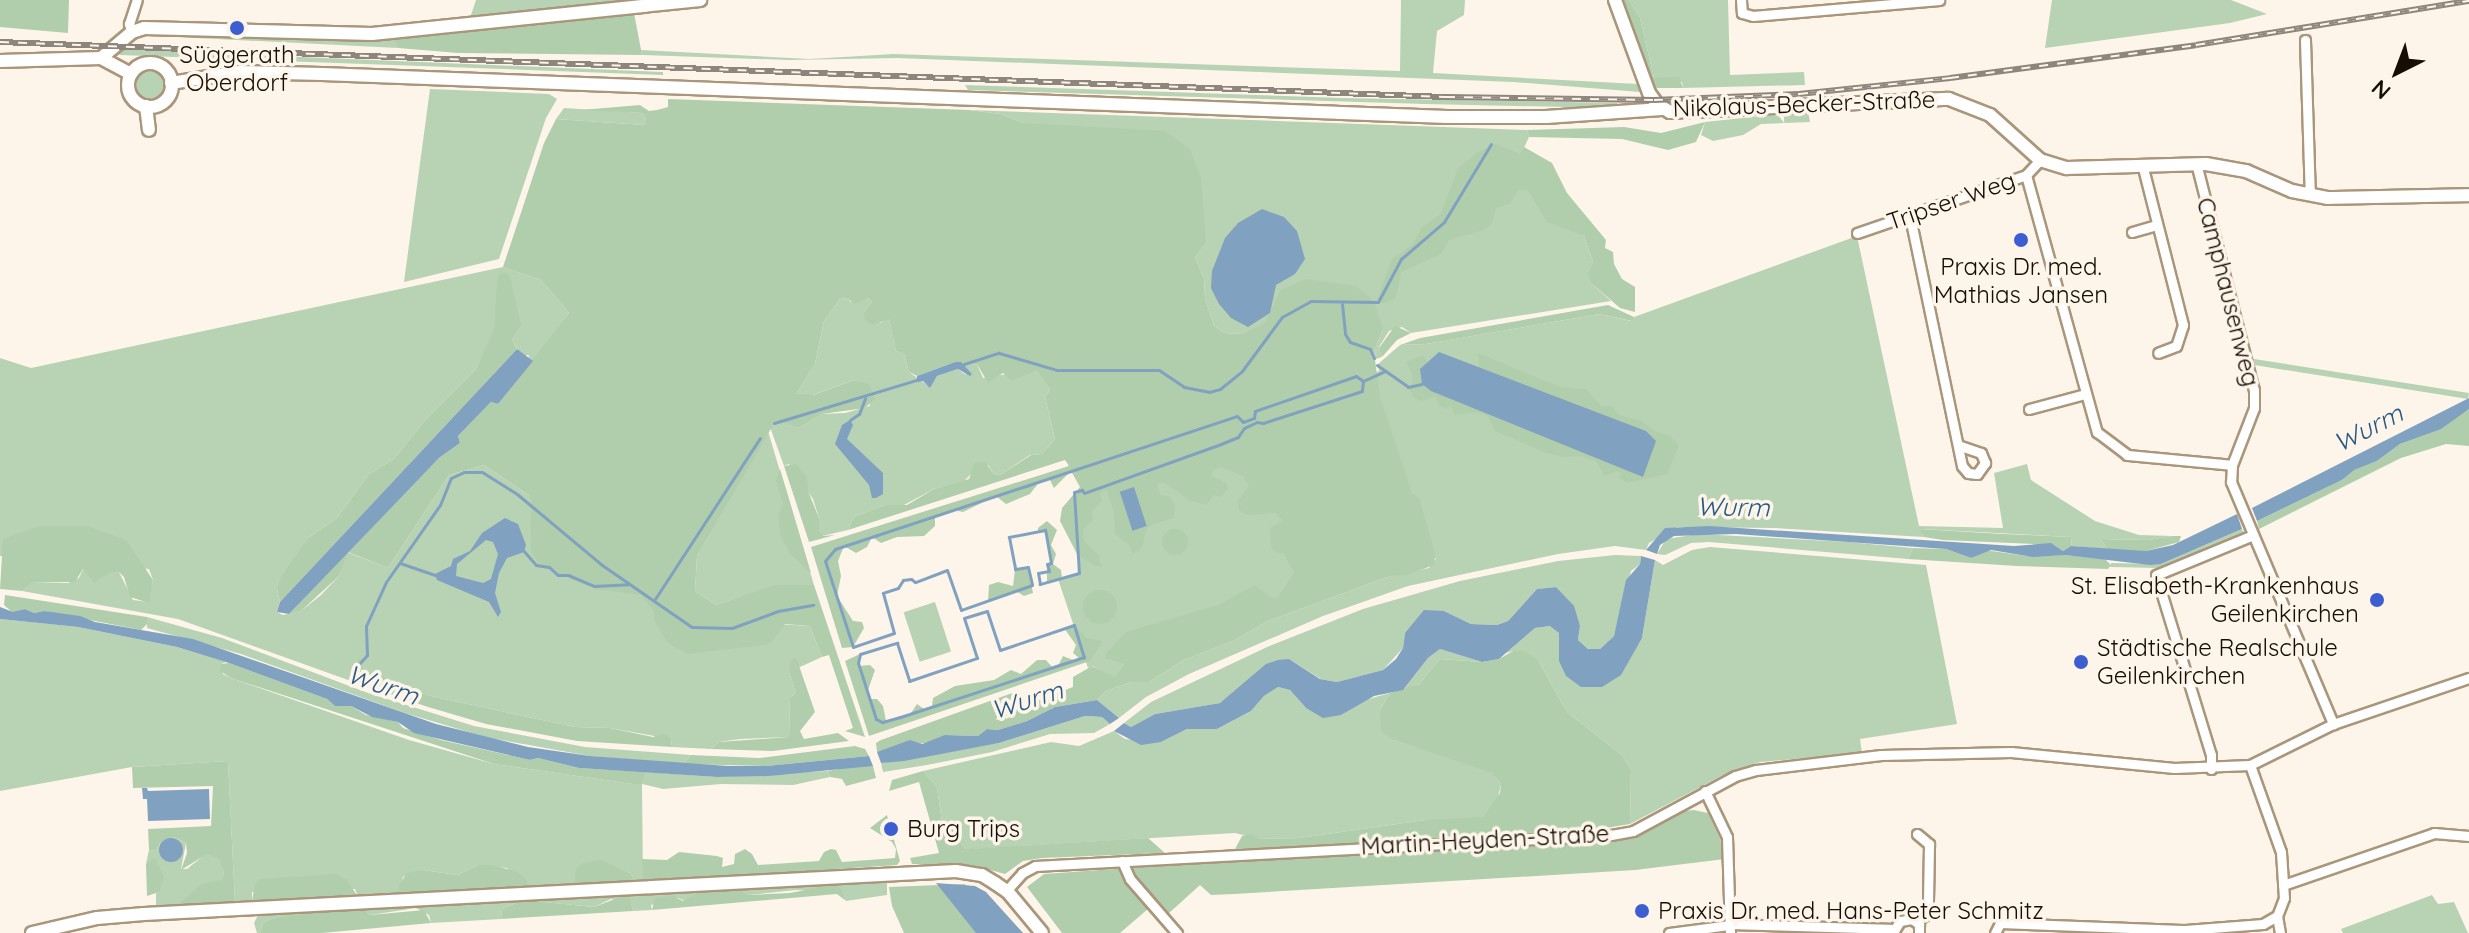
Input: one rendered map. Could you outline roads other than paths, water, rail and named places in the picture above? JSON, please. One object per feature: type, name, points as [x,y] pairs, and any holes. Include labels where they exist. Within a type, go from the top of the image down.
[{"type":"main road","points":[[0,61],[105,55],[132,32],[144,28],[342,35],[407,32],[700,0]]},
{"type":"main road","name":"Nikolaus-Becker-Straße","points":[[1615,0],[1649,93],[1662,109],[1670,112],[1949,99],[1990,115],[2040,160]]},
{"type":"main road","points":[[105,55],[131,74]]},
{"type":"main road","points":[[152,63],[164,68],[171,83],[163,102],[146,106],[130,95],[131,74],[140,65],[152,63]]},
{"type":"main road","points":[[171,83],[240,72],[1447,117],[1546,117],[1662,109]]},
{"type":"main road","points":[[146,106],[149,130]]},
{"type":"main road","points":[[2040,160],[2067,168],[2196,163],[2246,171],[2310,195],[2469,195]]},
{"type":"main road","points":[[32,933],[97,918],[144,914],[956,871],[982,875],[1006,891],[1038,929]]},
{"type":"street","points":[[132,32],[129,24],[137,0]]},
{"type":"street","points":[[1741,0],[1742,13],[1753,16],[1939,0]]},
{"type":"street","points":[[2305,40],[2310,195]]},
{"type":"street","name":"Tripser Weg","points":[[1857,233],[2026,175],[2040,160]]},
{"type":"street","name":"Camphausenweg","points":[[2196,163],[2254,390],[2252,415],[2232,465]]},
{"type":"street","points":[[2142,164],[2183,325],[2176,346],[2158,353]]},
{"type":"street","points":[[2026,175],[2097,432],[2127,455],[2232,465],[2231,482],[2333,724]]},
{"type":"street","points":[[1910,217],[1958,445]]},
{"type":"street","points":[[2132,232],[2157,225]]},
{"type":"street","points":[[2029,409],[2085,394]]},
{"type":"street","points":[[2211,769],[2211,755],[2156,575],[2252,533]]},
{"type":"street","name":"Martin-Heyden-Straße","points":[[1006,891],[1022,873],[1035,866],[1334,848],[1587,839],[1633,831],[1705,791],[1756,770],[1910,753],[2011,752],[2211,769],[2250,765],[2333,724],[2402,698],[2469,678]]},
{"type":"street","points":[[2250,765],[2274,825],[2284,898],[2277,916],[2280,933]]},
{"type":"street","points":[[1705,791],[1727,837],[1730,927]]},
{"type":"street","points":[[2283,885],[2434,833],[2469,836]]},
{"type":"street","points":[[1917,834],[1929,844],[1927,906],[1917,921],[1919,933]]},
{"type":"street","points":[[1122,861],[1130,879],[1177,933]]},
{"type":"street","points":[[1995,933],[2000,923],[2181,930],[2263,924],[2277,916]]},
{"type":"street","points":[[1669,933],[1730,927],[1896,931],[1900,921],[1917,921]]},
{"type":"water","points":[[1262,209],[1284,217],[1297,231],[1305,259],[1295,274],[1276,285],[1270,313],[1248,327],[1231,318],[1219,304],[1211,288],[1212,271],[1225,238],[1238,223]]},
{"type":"water","points":[[517,349],[533,361],[498,404],[491,402],[458,436],[460,443],[439,458],[289,614],[277,612],[280,602]]},
{"type":"water","points":[[1439,352],[1646,431],[1656,441],[1643,477],[1431,391],[1422,384],[1420,369]]},
{"type":"water","points":[[961,362],[972,374],[970,376],[958,369],[937,376],[930,388],[923,381],[917,382],[917,376]]},
{"type":"water","points":[[2469,398],[2469,409],[2441,429],[2400,444],[2342,480],[2257,521],[2252,508]]},
{"type":"water","points":[[850,420],[853,425],[847,439],[883,473],[883,494],[876,498],[872,498],[869,485],[835,444],[842,425]]},
{"type":"water","points":[[1134,487],[1147,526],[1132,531],[1120,492]]},
{"type":"water","points":[[2237,514],[2242,529],[2161,564],[2150,565],[2065,555],[2033,557],[1991,550],[1971,558],[1946,549],[1736,534],[1674,536],[1660,545],[1657,554],[1646,550],[1665,528],[1709,526],[2014,546],[2051,543],[2063,551],[2071,546],[2146,551],[2173,545]]},
{"type":"water","points":[[505,518],[518,524],[526,545],[524,552],[507,558],[499,573],[495,593],[501,612],[498,617],[489,602],[437,580],[435,574],[451,566],[453,559],[470,551],[482,533]],"holes":[[[486,540],[493,542],[498,554],[491,579],[483,583],[456,576],[457,564]]]},
{"type":"water","points":[[1641,556],[1655,560],[1642,638],[1621,675],[1602,687],[1581,687],[1566,676],[1559,661],[1559,633],[1550,626],[1535,628],[1499,659],[1482,662],[1440,649],[1428,658],[1403,690],[1374,696],[1341,715],[1323,718],[1306,708],[1290,690],[1278,687],[1264,696],[1251,711],[1217,729],[1187,729],[1161,742],[1141,745],[1114,731],[1124,723],[1131,727],[1155,714],[1220,703],[1266,664],[1278,660],[1289,659],[1320,679],[1337,682],[1383,670],[1396,659],[1403,648],[1405,633],[1424,610],[1444,611],[1471,624],[1497,625],[1508,621],[1537,589],[1556,587],[1574,606],[1580,626],[1578,640],[1588,649],[1600,649],[1614,636],[1626,580],[1640,564]]},
{"type":"water","points":[[0,607],[13,612],[25,609],[34,613],[44,611],[80,616],[95,622],[193,639],[436,724],[528,747],[590,756],[728,766],[766,766],[869,756],[873,766],[769,776],[717,777],[579,768],[538,758],[530,760],[414,733],[398,722],[372,717],[351,706],[335,706],[327,699],[177,647],[78,627],[0,619]]},
{"type":"water","points":[[1097,700],[1119,718],[1110,724],[1102,717],[1085,716],[999,743],[904,761],[881,763],[877,752],[910,740],[922,744],[945,735],[978,736],[987,729],[998,730],[1027,721],[1055,707]]},
{"type":"water","points":[[142,788],[148,791],[209,789],[210,819],[148,821],[147,799],[143,799]]},
{"type":"water","points":[[171,838],[180,841],[183,850],[180,859],[171,862],[162,859],[159,850],[162,841]]},
{"type":"water","points":[[936,883],[975,886],[986,892],[1023,933],[976,933]]},
{"type":"waterway","points":[[961,365],[999,353],[1057,370],[1159,370],[1184,387],[1209,392],[1220,389],[1242,371],[1282,317],[1311,301],[1378,302],[1401,259],[1444,222],[1491,144]]},
{"type":"waterway","points":[[1342,304],[1345,334],[1350,342],[1370,349],[1374,358]]},
{"type":"waterway","points":[[1377,365],[1408,387],[1422,384]]},
{"type":"waterway","points":[[1363,381],[1385,371]]},
{"type":"waterway","points":[[1356,376],[1363,381],[1362,391],[1263,423],[1257,422],[1244,428],[1238,437],[1221,444],[1084,493],[1082,490],[1074,492],[1079,573],[1040,584],[1038,573],[1049,571],[1047,564],[1051,563],[1045,530],[1009,537],[1015,569],[1028,567],[1032,585],[961,610],[947,570],[915,582],[903,580],[898,588],[883,593],[894,633],[853,647],[825,561],[835,549],[1237,416],[1243,422],[1254,418],[1255,411],[1356,376]]},
{"type":"waterway","points":[[774,423],[923,378]]},
{"type":"waterway","points":[[850,420],[859,414],[865,398]]},
{"type":"waterway","points":[[655,599],[760,438]]},
{"type":"waterway","name":"Wurm","points":[[353,665],[359,664],[367,655],[366,626],[386,582],[440,505],[451,478],[464,472],[482,472],[517,494],[602,565],[692,627],[732,628],[778,611],[813,605]]},
{"type":"waterway","points":[[522,549],[536,565],[549,567],[558,575],[568,575],[594,586],[629,584]]},
{"type":"waterway","points":[[400,563],[438,576]]},
{"type":"waterway","name":"Wurm","points":[[987,611],[1000,650],[1074,625],[1084,657],[900,717],[882,722],[876,719],[858,663],[860,654],[897,643],[909,681],[977,658],[964,618],[987,611]]},
{"type":"railway","points":[[0,42],[1446,97],[1654,100],[1799,94],[1950,78],[2196,45],[2469,1]]},
{"type":"place","name":"Süggerath Oberdorf","points":[[237,28]]},
{"type":"place","name":"Praxis Dr. med. Mathias Jansen","points":[[2021,240]]},
{"type":"place","name":"St. Elisabeth-Krankenhaus Geilenkirchen","points":[[2377,600]]},
{"type":"place","name":"Städtische Realschule Geilenkirchen","points":[[2081,662]]},
{"type":"place","name":"Burg Trips","points":[[891,829]]},
{"type":"place","name":"Praxis Dr. med. Hans-Peter Schmitz","points":[[1642,911]]}]
